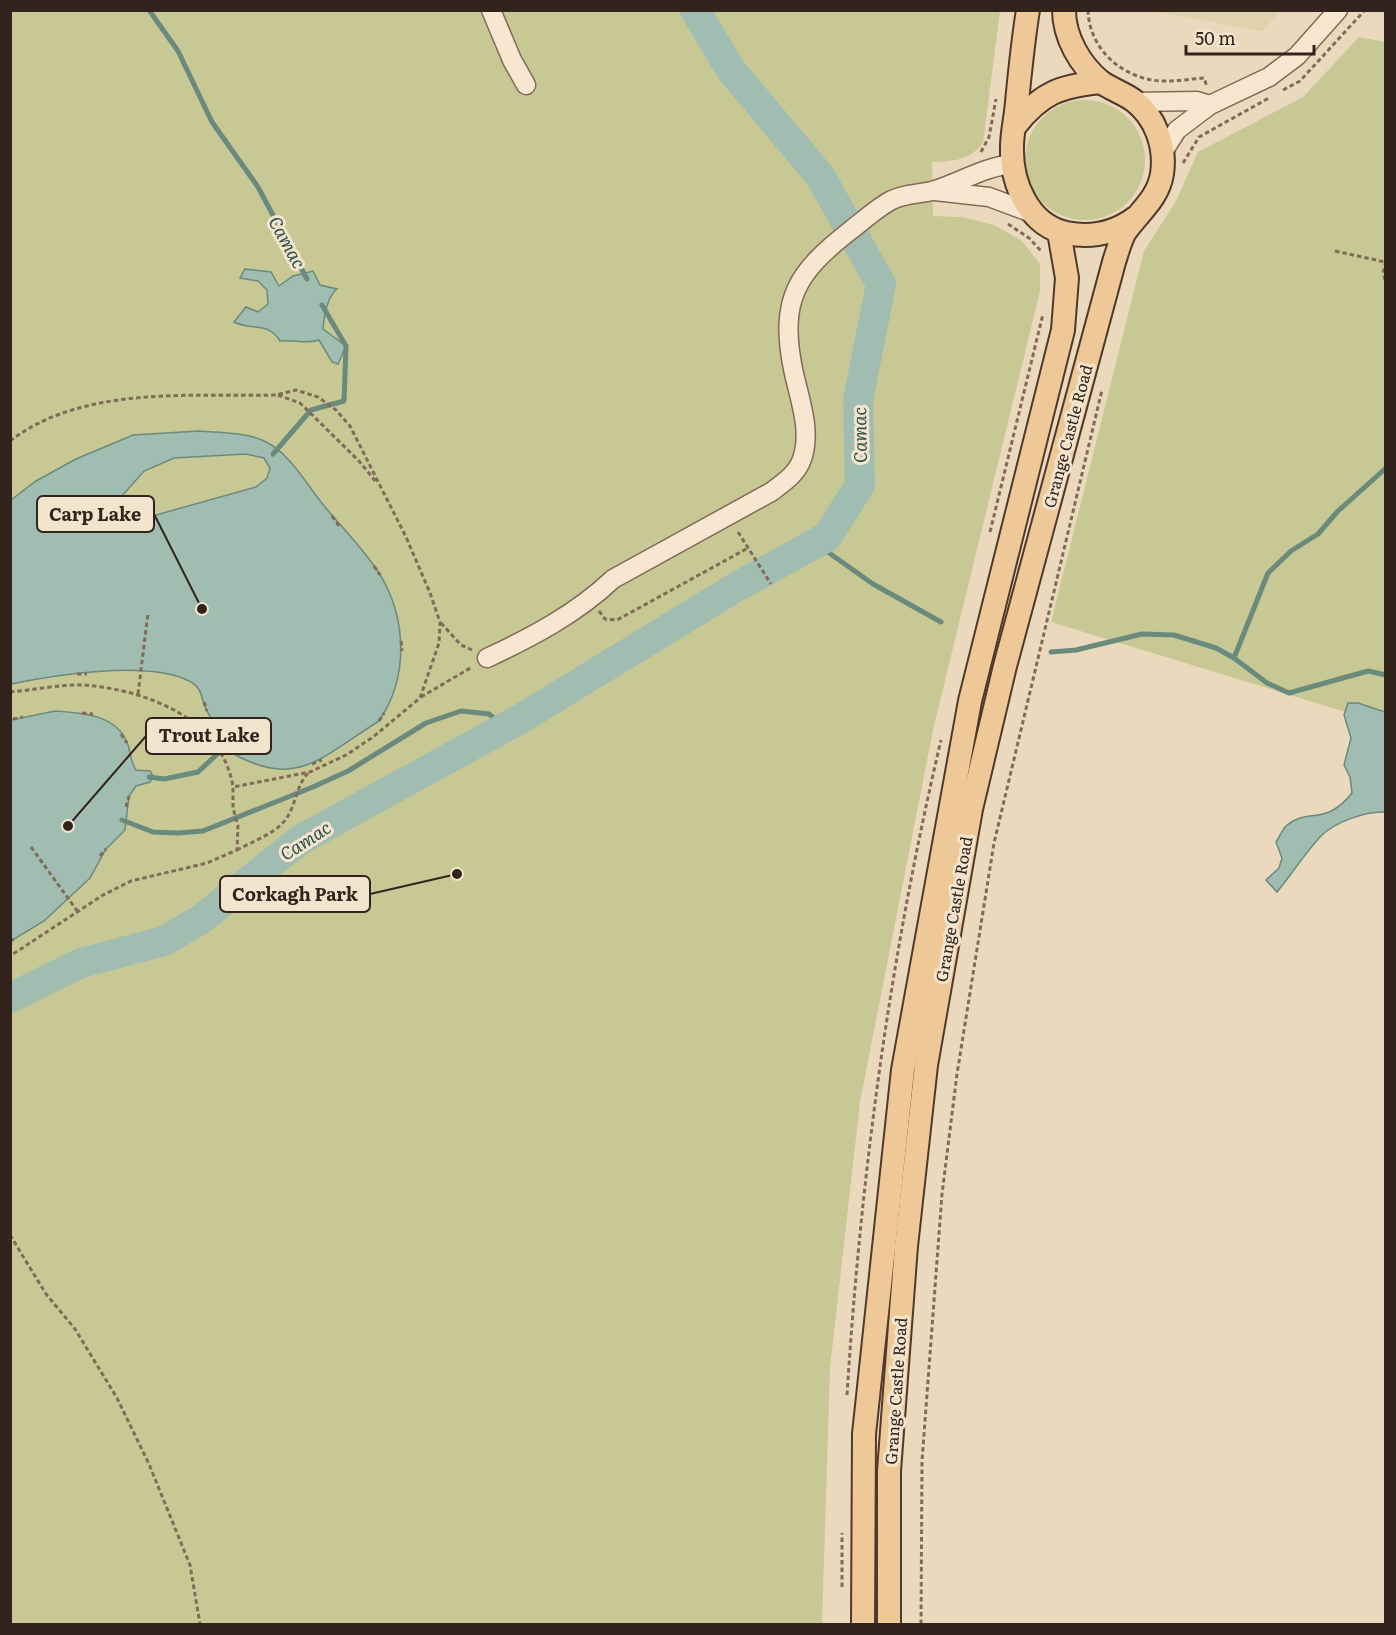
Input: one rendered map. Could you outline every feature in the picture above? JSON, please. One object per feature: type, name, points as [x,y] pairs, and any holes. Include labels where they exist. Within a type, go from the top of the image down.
[{"type":"main road","name":"Grange Castle Road","points":[[1028,10],[1012,147],[1016,183],[1032,213],[1059,232],[1079,236],[1101,234],[1121,228],[1139,216]]},
{"type":"main road","name":"Grange Castle Road","points":[[890,1624],[889,1471],[906,1246],[926,1065],[971,809],[1008,655],[1114,262],[1124,234],[1154,197],[1162,176],[1163,153],[1157,130],[1136,102],[1101,82],[1073,48],[1064,27],[1064,10]]},
{"type":"main road","points":[[1015,126],[1042,98],[1061,88],[1101,82]]},
{"type":"main road","name":"Grange Castle Road","points":[[863,1624],[864,1434],[903,1071],[970,701],[1063,330],[1068,278],[1059,232]]},
{"type":"street","points":[[491,10],[512,60],[526,85]]},
{"type":"street","points":[[1163,153],[1177,129],[1210,105],[1269,77],[1312,42],[1338,10]]},
{"type":"street","points":[[1136,102],[1197,101],[1210,105]]},
{"type":"street","points":[[487,658],[535,636],[592,599],[613,579],[771,492],[790,478],[802,461],[806,441],[805,422],[787,339],[788,314],[796,287],[810,264],[840,238],[893,199],[933,190],[977,176],[994,165],[1013,164]]},
{"type":"street","points":[[933,190],[989,197],[1032,213]]},
{"type":"path","points":[[1088,10],[1089,22],[1096,40],[1108,59],[1125,71],[1153,80],[1204,78]]},
{"type":"path","points":[[976,156],[984,150],[989,137],[997,96]]},
{"type":"path","points":[[1180,169],[1199,137],[1221,125]]},
{"type":"path","points":[[1335,251],[1385,262],[1383,273],[1386,282]]},
{"type":"path","points":[[921,1624],[922,1461],[942,1194],[957,1074],[994,843],[1103,383]]},
{"type":"path","points":[[10,441],[44,420],[75,407],[129,399],[276,395],[296,390],[318,397],[336,410],[350,426],[406,537],[440,622],[461,645],[487,658]]},
{"type":"path","points":[[276,395],[301,404],[359,461],[382,489]]},
{"type":"path","points":[[332,516],[339,526]]},
{"type":"path","points":[[738,532],[771,584]]},
{"type":"path","points":[[598,609],[604,619],[616,620],[748,548]]},
{"type":"path","points":[[374,566],[381,575]]},
{"type":"path","points":[[138,694],[148,613]]},
{"type":"path","points":[[420,698],[439,643],[440,622]]},
{"type":"path","points":[[401,642],[402,651]]},
{"type":"path","points":[[233,787],[310,772],[346,755],[373,737],[420,698],[487,658]]},
{"type":"path","points":[[77,674],[87,674]]},
{"type":"path","points":[[10,692],[82,685],[138,694],[180,711],[214,745],[230,766],[233,808],[238,826],[237,850]]},
{"type":"path","points":[[204,702],[207,711]]},
{"type":"path","points":[[82,713],[93,714]]},
{"type":"path","points":[[379,721],[384,713]]},
{"type":"path","points":[[13,719],[23,717]]},
{"type":"path","points":[[121,734],[127,742]]},
{"type":"path","points":[[312,764],[322,760]]},
{"type":"path","points":[[10,956],[131,881],[207,863],[237,850],[280,826],[296,798],[301,783],[310,772]]},
{"type":"path","points":[[126,807],[129,796]]},
{"type":"path","points":[[31,847],[78,912]]},
{"type":"path","points":[[100,856],[106,849]]},
{"type":"path","points":[[10,1235],[46,1294],[75,1329],[117,1398],[149,1464],[190,1565],[200,1624]]},
{"type":"shaded area","points":[[1280,10],[1263,31],[1150,11]]},
{"type":"shaded area","points":[[245,269],[271,272],[279,286],[293,276],[313,271],[320,285],[337,289],[328,302],[323,329],[346,346],[338,364],[332,362],[319,340],[280,341],[270,331],[234,322],[246,307],[258,312],[268,304],[267,290],[258,281],[240,278]]},
{"type":"shaded area","points":[[199,431],[242,435],[266,442],[290,461],[373,564],[388,590],[395,609],[401,647],[400,667],[389,704],[379,721],[322,758],[306,765],[288,769],[269,768],[248,761],[224,748],[197,687],[189,681],[171,675],[150,671],[101,671],[11,684],[11,500],[36,481],[76,459],[133,435]],"holes":[[[246,454],[264,458],[270,468],[267,478],[256,487],[124,524],[114,519],[114,505],[144,471],[174,458]]]},
{"type":"shaded area","points":[[1348,703],[1358,703],[1385,712],[1385,812],[1351,818],[1327,831],[1309,849],[1277,892],[1266,880],[1279,868],[1282,858],[1276,842],[1286,826],[1302,818],[1333,810],[1352,793],[1350,777],[1344,765],[1351,738],[1344,715]]},
{"type":"shaded area","points":[[55,711],[86,714],[106,720],[122,733],[136,770],[150,771],[153,776],[150,782],[136,786],[129,796],[125,830],[106,849],[90,878],[44,921],[11,941],[11,720]]},
{"type":"green space","points":[[11,11],[1000,11],[983,143],[966,157],[932,162],[933,216],[962,217],[994,225],[1022,241],[1040,264],[1040,291],[933,730],[860,1102],[830,1368],[822,1624],[11,1624]]},
{"type":"green space","points":[[1359,37],[1385,42],[1385,724],[1051,622],[1144,251],[1176,201],[1198,152],[1303,97]]},
{"type":"green space","points":[[1085,100],[1108,105],[1127,118],[1140,137],[1145,160],[1140,183],[1127,202],[1108,215],[1085,220],[1062,215],[1043,202],[1030,183],[1025,160],[1030,137],[1043,118],[1062,105]]},
{"type":"waterway","name":"Camac","points":[[149,10],[178,51],[212,122],[258,187],[307,279]]},
{"type":"waterway","name":"Camac","points":[[10,998],[81,963],[164,941],[200,920],[300,840],[522,718],[738,586],[827,537],[860,485],[858,400],[881,284],[820,176],[731,70],[695,10]]},
{"type":"waterway","name":"Camac","points":[[273,454],[311,410],[344,401],[346,346],[322,305]]},
{"type":"waterway","points":[[1234,658],[1268,573],[1291,551],[1318,534],[1338,511],[1386,468]]},
{"type":"waterway","points":[[815,543],[873,584],[941,622]]},
{"type":"waterway","points":[[1051,652],[1076,650],[1142,634],[1174,635],[1216,648],[1234,658],[1267,683],[1289,693],[1368,671],[1386,675]]},
{"type":"waterway","name":"Camac","points":[[122,820],[153,832],[203,831],[348,771],[426,723],[461,711],[489,714],[505,727]]},
{"type":"waterway","name":"Camac","points":[[149,777],[164,779],[198,772],[227,745]]},
{"type":"place","name":"Carp Lake","points":[[202,609]]},
{"type":"place","name":"Trout Lake","points":[[68,826]]},
{"type":"place","name":"Corkagh Park","points":[[457,874]]}]
